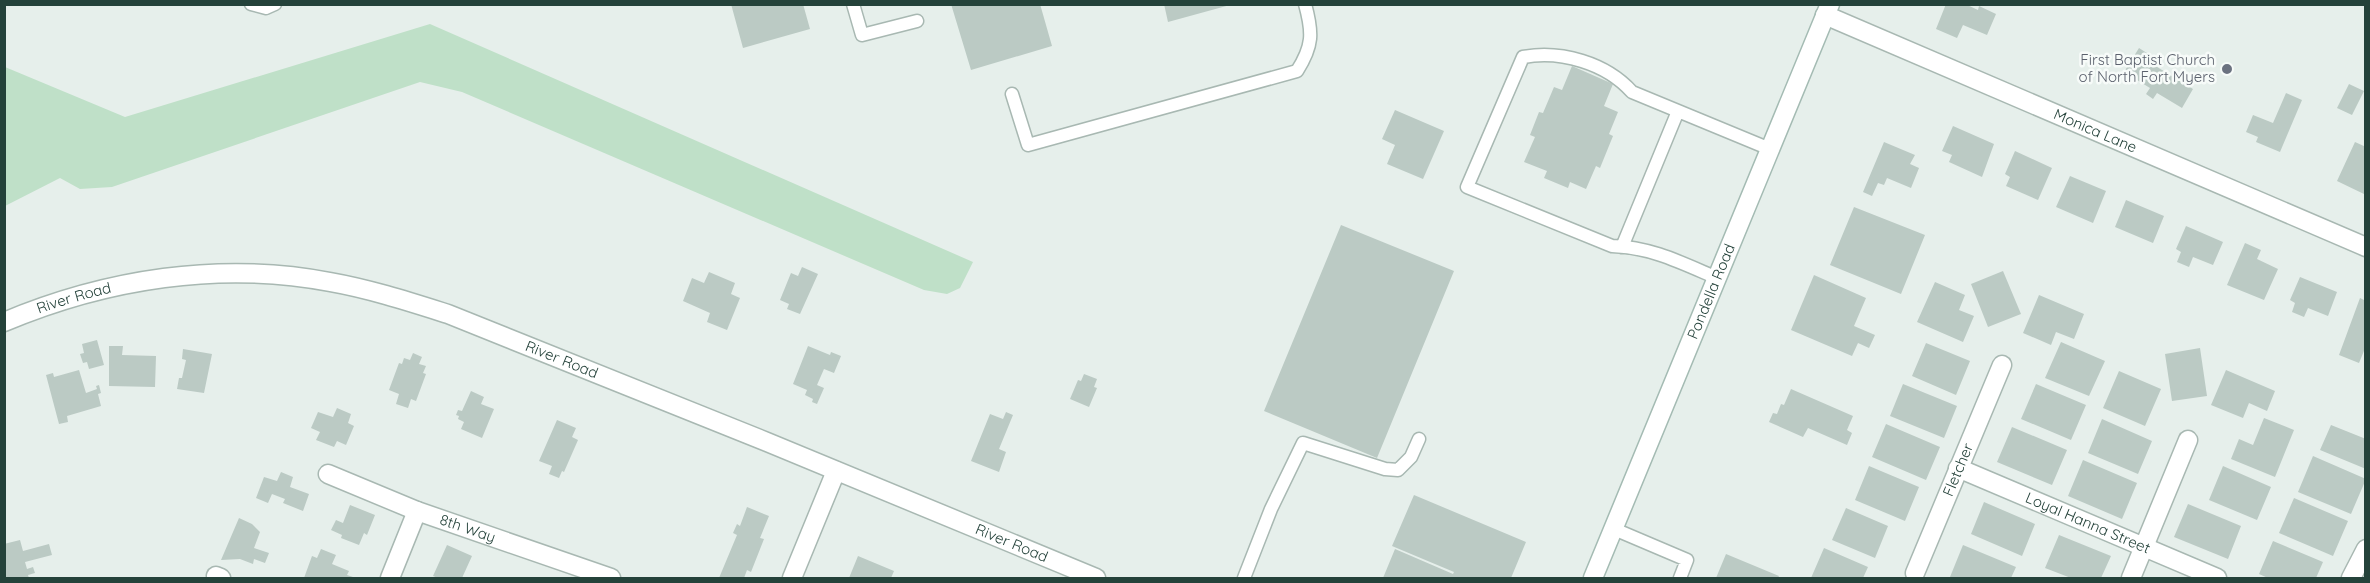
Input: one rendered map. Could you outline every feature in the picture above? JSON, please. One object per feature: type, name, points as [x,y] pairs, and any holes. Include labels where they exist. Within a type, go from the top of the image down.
[{"type":"street","name":"Pondella Road","points":[[1593,579],[1828,10]]},
{"type":"street","name":"Monica Lane","points":[[1828,10],[2366,247]]},
{"type":"street","name":"River Road","points":[[4,322],[74,296],[164,278],[236,274],[330,282],[404,300],[448,314],[1095,578]]},
{"type":"street","name":"Fletcher","points":[[1915,573],[2002,365]]},
{"type":"street","points":[[2130,579],[2188,440]]},
{"type":"street","name":"Loyal Hanna Street","points":[[1958,468],[2217,579]]},
{"type":"street","points":[[792,579],[836,471]]},
{"type":"street","name":"8th Way","points":[[328,474],[417,511],[611,579]]},
{"type":"street","points":[[390,579],[417,511]]},
{"type":"street","points":[[2351,579],[2366,549]]},
{"type":"lane","points":[[251,4],[266,8],[275,4]]},
{"type":"lane","points":[[853,4],[862,35],[917,21]]},
{"type":"lane","points":[[1012,94],[1028,145],[1297,71],[1308,54],[1312,37],[1305,4]]},
{"type":"lane","points":[[1717,278],[1637,247],[1612,246],[1467,187],[1523,57],[1536,55],[1569,57],[1617,76],[1632,92],[1770,149]]},
{"type":"lane","points":[[1622,247],[1678,111]]},
{"type":"lane","points":[[1244,579],[1271,509],[1303,442],[1385,469],[1398,470],[1411,457],[1419,439]]},
{"type":"lane","points":[[1614,529],[1687,560],[1680,579]]},
{"type":"green space","points":[[430,24],[973,262],[960,288],[947,294],[924,290],[462,92],[420,82],[112,187],[80,189],[60,178],[5,206],[5,67],[125,117]]},
{"type":"building","points":[[731,4],[803,4],[810,29],[743,48]]},
{"type":"building","points":[[951,4],[1040,4],[1052,46],[971,70]]},
{"type":"building","points":[[1164,4],[1230,4],[1230,5],[1168,22]]},
{"type":"building","points":[[1946,4],[1965,4],[1978,10],[1979,6],[1996,14],[1987,35],[1963,25],[1957,38],[1936,29]]},
{"type":"building","points":[[2139,48],[2153,57],[2149,62],[2193,89],[2182,108],[2157,93],[2153,99],[2146,94],[2150,88],[2124,72]]},
{"type":"building","points":[[1572,66],[1613,84],[1604,106],[1618,112],[1609,134],[1613,136],[1600,168],[1596,166],[1586,189],[1570,182],[1568,188],[1544,178],[1547,171],[1524,162],[1535,137],[1530,135],[1539,112],[1543,113],[1554,87],[1562,90]]},
{"type":"building","points":[[2349,84],[2364,91],[2352,115],[2337,108]]},
{"type":"building","points":[[2286,93],[2302,100],[2280,152],[2256,142],[2258,137],[2246,132],[2253,115],[2273,123]]},
{"type":"building","points":[[1395,110],[1444,131],[1423,179],[1387,164],[1395,145],[1382,139]]},
{"type":"building","points":[[1953,126],[1994,144],[1982,177],[1949,162],[1952,155],[1942,151]]},
{"type":"building","points":[[1884,142],[1915,155],[1910,164],[1919,168],[1911,188],[1887,178],[1884,185],[1878,183],[1872,196],[1863,192]]},
{"type":"building","points":[[2355,142],[2366,147],[2366,195],[2337,181]]},
{"type":"building","points":[[2015,151],[2052,168],[2038,200],[2006,186],[2010,177],[2005,174]]},
{"type":"building","points":[[2070,176],[2106,191],[2093,223],[2056,207]]},
{"type":"building","points":[[2126,200],[2164,216],[2153,243],[2115,227]]},
{"type":"building","points":[[1854,207],[1925,235],[1901,294],[1830,265]]},
{"type":"building","points":[[1341,225],[1454,271],[1377,458],[1264,411]]},
{"type":"building","points":[[2186,226],[2223,242],[2213,265],[2193,257],[2189,267],[2177,262],[2181,252],[2176,249]]},
{"type":"building","points":[[2245,243],[2261,250],[2257,259],[2278,269],[2264,300],[2227,285]]},
{"type":"building","points":[[802,267],[818,274],[800,314],[787,309],[789,304],[780,300],[791,273],[798,276]]},
{"type":"building","points":[[2003,271],[2021,314],[1988,327],[1971,284]]},
{"type":"building","points":[[709,272],[735,283],[731,294],[740,298],[727,330],[707,322],[710,313],[683,301],[692,278],[704,283]]},
{"type":"building","points":[[1814,275],[1866,298],[1854,326],[1875,335],[1869,348],[1858,343],[1852,356],[1791,330]]},
{"type":"building","points":[[2300,277],[2337,292],[2328,316],[2308,308],[2304,317],[2292,312],[2295,303],[2290,300]]},
{"type":"building","points":[[1935,282],[1965,295],[1959,310],[1974,316],[1963,342],[1917,322]]},
{"type":"building","points":[[2039,295],[2084,314],[2074,339],[2056,332],[2051,345],[2023,333]]},
{"type":"building","points":[[2360,298],[2366,301],[2366,346],[2359,363],[2339,355]]},
{"type":"building","points":[[97,340],[104,365],[89,369],[87,362],[83,363],[80,354],[84,353],[82,344]]},
{"type":"building","points":[[2061,342],[2105,361],[2089,396],[2045,378]]},
{"type":"building","points":[[1926,343],[1970,361],[1956,395],[1912,376]]},
{"type":"building","points":[[109,346],[123,346],[122,355],[156,356],[155,387],[109,386]]},
{"type":"building","points":[[808,346],[830,355],[831,352],[841,356],[834,373],[824,369],[817,385],[824,388],[817,404],[805,395],[807,390],[793,384]]},
{"type":"building","points":[[2200,348],[2207,396],[2172,401],[2165,354]]},
{"type":"building","points":[[183,349],[212,354],[204,393],[177,389],[186,360],[182,359]]},
{"type":"building","points":[[413,353],[422,357],[419,364],[426,366],[423,373],[426,374],[416,401],[411,399],[408,408],[396,404],[399,394],[389,390],[399,363],[402,364],[404,358],[410,360]]},
{"type":"building","points":[[79,370],[86,393],[97,389],[96,386],[99,385],[101,393],[98,394],[101,406],[67,416],[68,422],[59,424],[46,375],[53,373],[54,377]]},
{"type":"building","points":[[2226,370],[2275,391],[2267,411],[2249,403],[2243,418],[2211,405]]},
{"type":"building","points":[[2119,371],[2161,389],[2145,426],[2103,408]]},
{"type":"building","points":[[1084,374],[1097,379],[1094,387],[1097,388],[1089,407],[1070,399],[1078,380],[1081,381]]},
{"type":"building","points":[[1903,384],[1957,406],[1944,438],[1890,416]]},
{"type":"building","points":[[2036,384],[2086,405],[2071,440],[2021,419]]},
{"type":"building","points":[[1791,389],[1853,416],[1847,430],[1852,433],[1847,445],[1808,428],[1803,437],[1769,422],[1773,413],[1777,414],[1781,404],[1784,405]]},
{"type":"building","points":[[471,391],[484,397],[481,404],[494,409],[482,438],[461,429],[464,422],[456,415],[458,410],[462,411]]},
{"type":"building","points":[[337,408],[351,414],[348,423],[354,426],[346,445],[337,441],[334,447],[316,440],[320,432],[311,428],[318,412],[333,417]]},
{"type":"building","points":[[1006,412],[1013,415],[999,449],[1006,452],[999,472],[971,461],[990,414],[1003,419]]},
{"type":"building","points":[[2264,418],[2294,430],[2275,477],[2231,459],[2239,439],[2253,445]]},
{"type":"building","points":[[2102,419],[2152,441],[2138,474],[2088,453]]},
{"type":"building","points":[[557,420],[576,428],[572,437],[578,440],[559,478],[549,474],[552,466],[539,461]]},
{"type":"building","points":[[1886,424],[1940,447],[1926,480],[1872,457]]},
{"type":"building","points":[[2331,425],[2366,439],[2366,469],[2320,450]]},
{"type":"building","points":[[2012,427],[2067,450],[2052,485],[1997,462]]},
{"type":"building","points":[[2313,456],[2366,479],[2351,514],[2298,492]]},
{"type":"building","points":[[2083,460],[2137,483],[2122,519],[2068,496]]},
{"type":"building","points":[[1869,466],[1919,487],[1905,521],[1855,500]]},
{"type":"building","points":[[2223,466],[2271,487],[2257,520],[2209,500]]},
{"type":"building","points":[[281,472],[293,477],[290,487],[309,494],[303,511],[283,503],[285,499],[272,494],[268,503],[256,498],[264,477],[277,481]]},
{"type":"building","points":[[1414,495],[1526,542],[1511,578],[1383,578],[1395,549],[1453,574],[1454,572],[1392,546]]},
{"type":"building","points":[[2294,498],[2348,521],[2333,556],[2279,533]]},
{"type":"building","points":[[1984,502],[2035,524],[2022,556],[1971,534]]},
{"type":"building","points":[[2188,504],[2241,526],[2228,559],[2174,537]]},
{"type":"building","points":[[350,505],[375,515],[367,535],[364,533],[359,545],[341,538],[342,535],[331,530],[336,520],[343,523]]},
{"type":"building","points":[[747,507],[769,516],[760,538],[764,539],[751,572],[747,570],[744,578],[719,578],[737,535],[733,533],[737,524],[740,526]]},
{"type":"building","points":[[1846,508],[1888,526],[1875,558],[1832,540]]},
{"type":"building","points":[[239,518],[252,524],[260,532],[254,548],[269,553],[265,563],[254,559],[253,564],[240,559],[221,560]]},
{"type":"building","points":[[2059,535],[2111,556],[2101,578],[2071,578],[2045,568]]},
{"type":"building","points":[[20,540],[23,551],[49,544],[52,555],[25,562],[27,569],[33,567],[35,573],[28,575],[29,578],[4,578],[4,544]]},
{"type":"building","points":[[2273,541],[2323,562],[2316,578],[2268,578],[2259,574]]},
{"type":"building","points":[[447,545],[472,556],[462,578],[433,576]]},
{"type":"building","points":[[1963,545],[2016,567],[2011,578],[1950,577]]},
{"type":"building","points":[[1824,548],[1868,567],[1863,578],[1811,578]]},
{"type":"building","points":[[321,549],[336,555],[332,564],[349,571],[347,575],[356,578],[304,578],[312,556],[317,558]]},
{"type":"building","points":[[1726,554],[1779,576],[1778,578],[1716,578]]},
{"type":"building","points":[[858,556],[894,571],[891,578],[849,578]]},
{"type":"place","name":"First Baptist Church of North Fort Myers","points":[[2227,69]]}]
